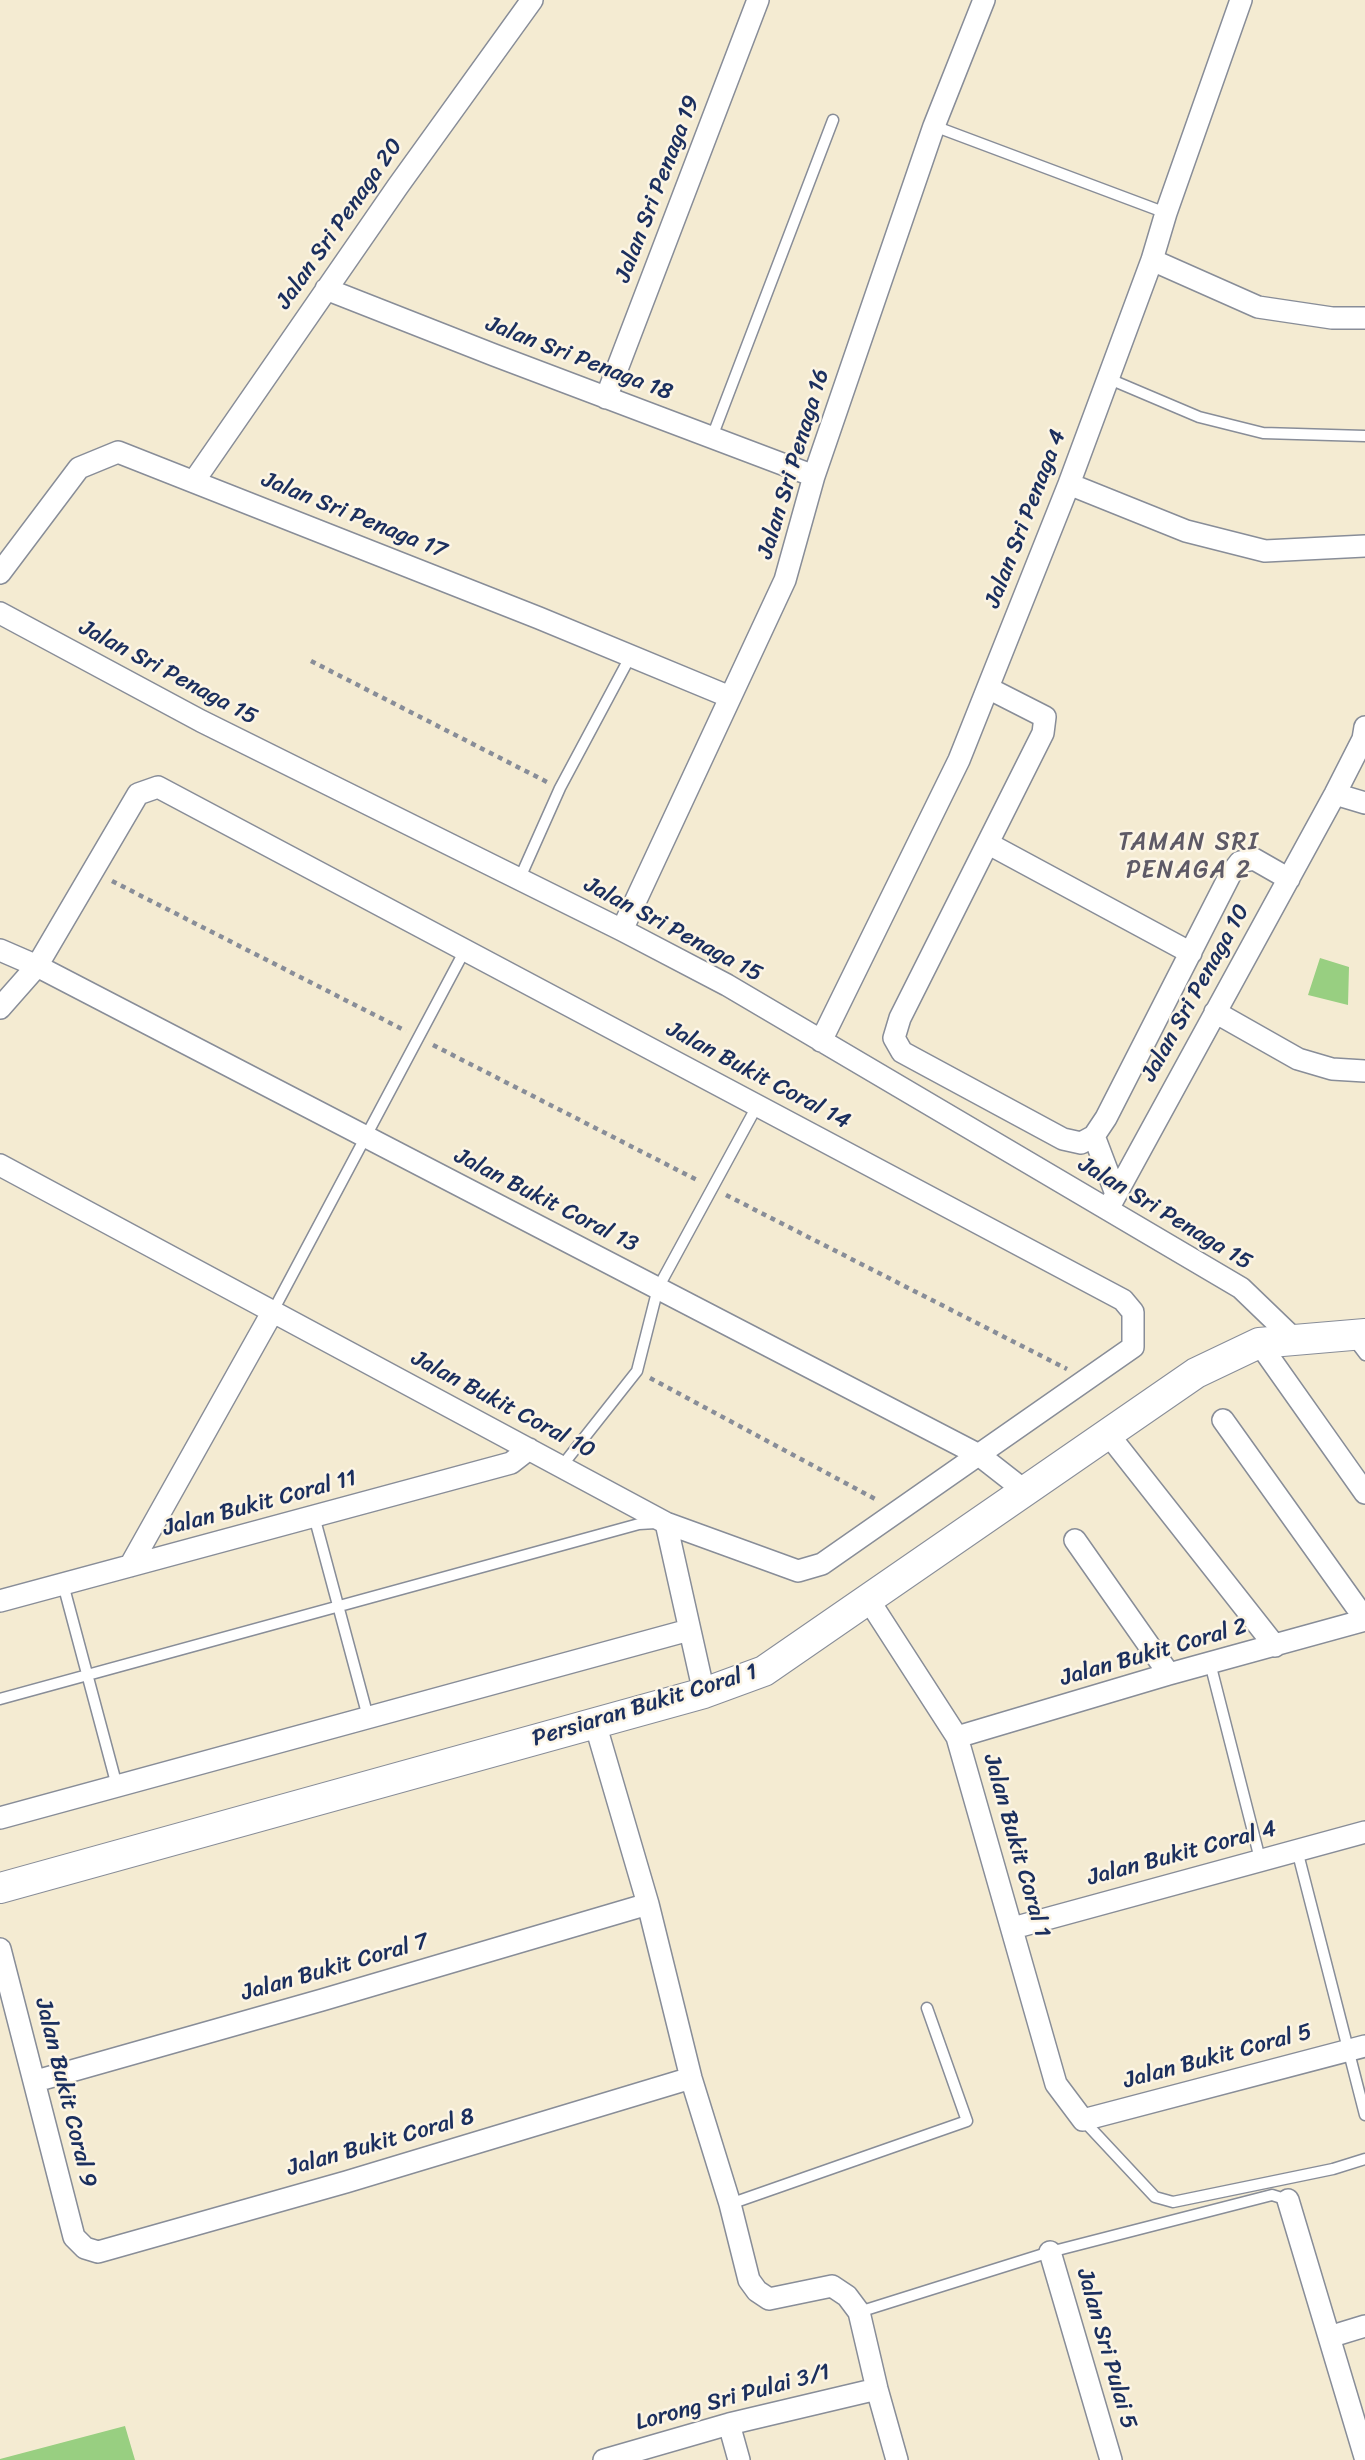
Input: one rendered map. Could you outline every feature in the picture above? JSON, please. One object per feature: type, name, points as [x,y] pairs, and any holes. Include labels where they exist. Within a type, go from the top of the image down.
[{"type":"street","name":"Jalan Sri Penaga 20","points":[[194,481],[326,289],[532,0]]},
{"type":"street","name":"Jalan Sri Penaga 19","points":[[606,398],[758,0]]},
{"type":"street","name":"Jalan Sri Penaga 16","points":[[622,930],[785,580],[814,476],[934,126],[984,0]]},
{"type":"street","name":"Jalan Sri Penaga 4","points":[[821,1041],[960,760],[1069,484],[1152,260],[1241,0]]},
{"type":"street","points":[[1152,260],[1258,307],[1332,318],[1365,318]]},
{"type":"street","name":"Jalan Sri Penaga 18","points":[[326,289],[814,476]]},
{"type":"street","name":"Jalan Sri Penaga 17","points":[[0,573],[79,468],[118,452],[730,696]]},
{"type":"street","points":[[1069,484],[1186,531],[1265,551],[1365,546]]},
{"type":"street","name":"Jalan Sri Penaga 15","points":[[0,613],[213,727],[727,985],[821,1041],[1112,1202],[1241,1288],[1294,1339]]},
{"type":"street","points":[[988,688],[1045,717],[1043,733],[900,1017],[894,1038],[902,1052],[1063,1139],[1081,1143],[1094,1136],[1106,1118],[1230,875],[1240,862],[1254,859],[1289,879]]},
{"type":"street","name":"Jalan Sri Penaga 10","points":[[1112,1202],[1335,794],[1363,739],[1365,727]]},
{"type":"street","name":"Jalan Bukit Coral 14","points":[[92,871],[138,794],[158,787],[1123,1300],[1133,1312],[1133,1347],[979,1455]]},
{"type":"street","points":[[1335,794],[1365,803]]},
{"type":"street","points":[[989,844],[1191,953]]},
{"type":"street","points":[[0,1008],[37,966],[92,871]]},
{"type":"street","name":"Jalan Bukit Coral 13","points":[[0,950],[37,966],[979,1455],[1025,1491]]},
{"type":"street","points":[[1214,1012],[1298,1059],[1332,1069],[1365,1071]]},
{"type":"street","points":[[1094,1136],[1112,1202]]},
{"type":"street","name":"Jalan Bukit Coral 10","points":[[0,1165],[666,1522],[798,1571],[822,1564],[979,1455]]},
{"type":"street","points":[[130,1566],[273,1311]]},
{"type":"street","name":"Persiaran Bukit Coral 1","points":[[0,1888],[704,1693],[764,1671],[1196,1373],[1258,1343],[1294,1339],[1360,1341]]},
{"type":"street","points":[[1258,1343],[1365,1493]]},
{"type":"street","points":[[1223,1420],[1365,1620]]},
{"type":"street","points":[[1108,1434],[1275,1646]]},
{"type":"street","name":"Jalan Bukit Coral 11","points":[[0,1601],[511,1463],[529,1449]]},
{"type":"street","points":[[666,1522],[704,1693]]},
{"type":"street","points":[[1074,1540],[1169,1674]]},
{"type":"street","name":"Jalan Bukit Coral 1","points":[[868,1600],[957,1737],[1056,2084],[1083,2120]]},
{"type":"street","name":"Jalan Bukit Coral 2","points":[[957,1737],[1169,1674],[1365,1620]]},
{"type":"street","points":[[0,1818],[689,1630]]},
{"type":"street","points":[[595,1723],[648,1904],[691,2078],[730,2204],[749,2280],[757,2291],[769,2299],[832,2286],[847,2296],[859,2312],[897,2460]]},
{"type":"street","name":"Jalan Bukit Coral 4","points":[[1013,1928],[1365,1832]]},
{"type":"street","name":"Jalan Bukit Coral 7","points":[[36,2081],[648,1904]]},
{"type":"street","name":"Jalan Bukit Coral 9","points":[[0,1949],[75,2237],[85,2248]]},
{"type":"street","name":"Jalan Bukit Coral 5","points":[[1083,2120],[1357,2048]]},
{"type":"street","name":"Jalan Bukit Coral 8","points":[[85,2248],[98,2252],[346,2182],[691,2078]]},
{"type":"street","points":[[1287,2200],[1365,2457]]},
{"type":"street","name":"Jalan Sri Pulai 5","points":[[1050,2252],[1111,2460]]},
{"type":"street","points":[[1329,2337],[1365,2326]]},
{"type":"street","name":"Lorong Sri Pulai 3/1","points":[[604,2460],[729,2424],[877,2389]]},
{"type":"street","points":[[729,2424],[739,2460]]},
{"type":"lane","points":[[712,437],[834,120]]},
{"type":"lane","points":[[934,126],[1166,213]]},
{"type":"lane","points":[[1107,377],[1199,416],[1263,433],[1365,436]]},
{"type":"lane","points":[[519,880],[561,788],[630,657]]},
{"type":"lane","points":[[273,1311],[466,950]]},
{"type":"lane","points":[[561,1466],[637,1371],[658,1288],[757,1105]]},
{"type":"lane","points":[[314,1516],[368,1717]]},
{"type":"lane","points":[[0,1699],[639,1524],[666,1522]]},
{"type":"lane","points":[[63,1584],[117,1786]]},
{"type":"lane","points":[[1210,1663],[1260,1859]]},
{"type":"lane","points":[[1297,1850],[1357,2048],[1365,2115]]},
{"type":"lane","points":[[730,2204],[967,2121],[927,2008]]},
{"type":"lane","points":[[1083,2120],[1155,2197],[1173,2202],[1333,2169],[1365,2159]]},
{"type":"lane","points":[[859,2312],[1050,2252],[1272,2195],[1287,2200]]},
{"type":"path","points":[[311,661],[561,788]]},
{"type":"path","points":[[92,871],[1088,1380]]},
{"type":"path","points":[[637,1371],[898,1511]]},
{"type":"green space","points":[[1320,958],[1349,967],[1348,1005],[1308,995]]},
{"type":"green space","points":[[125,2426],[135,2460],[0,2460],[0,2459]]},
{"type":"district","name":"TAMAN SRI PENAGA 2","points":[[1189,857]]}]
